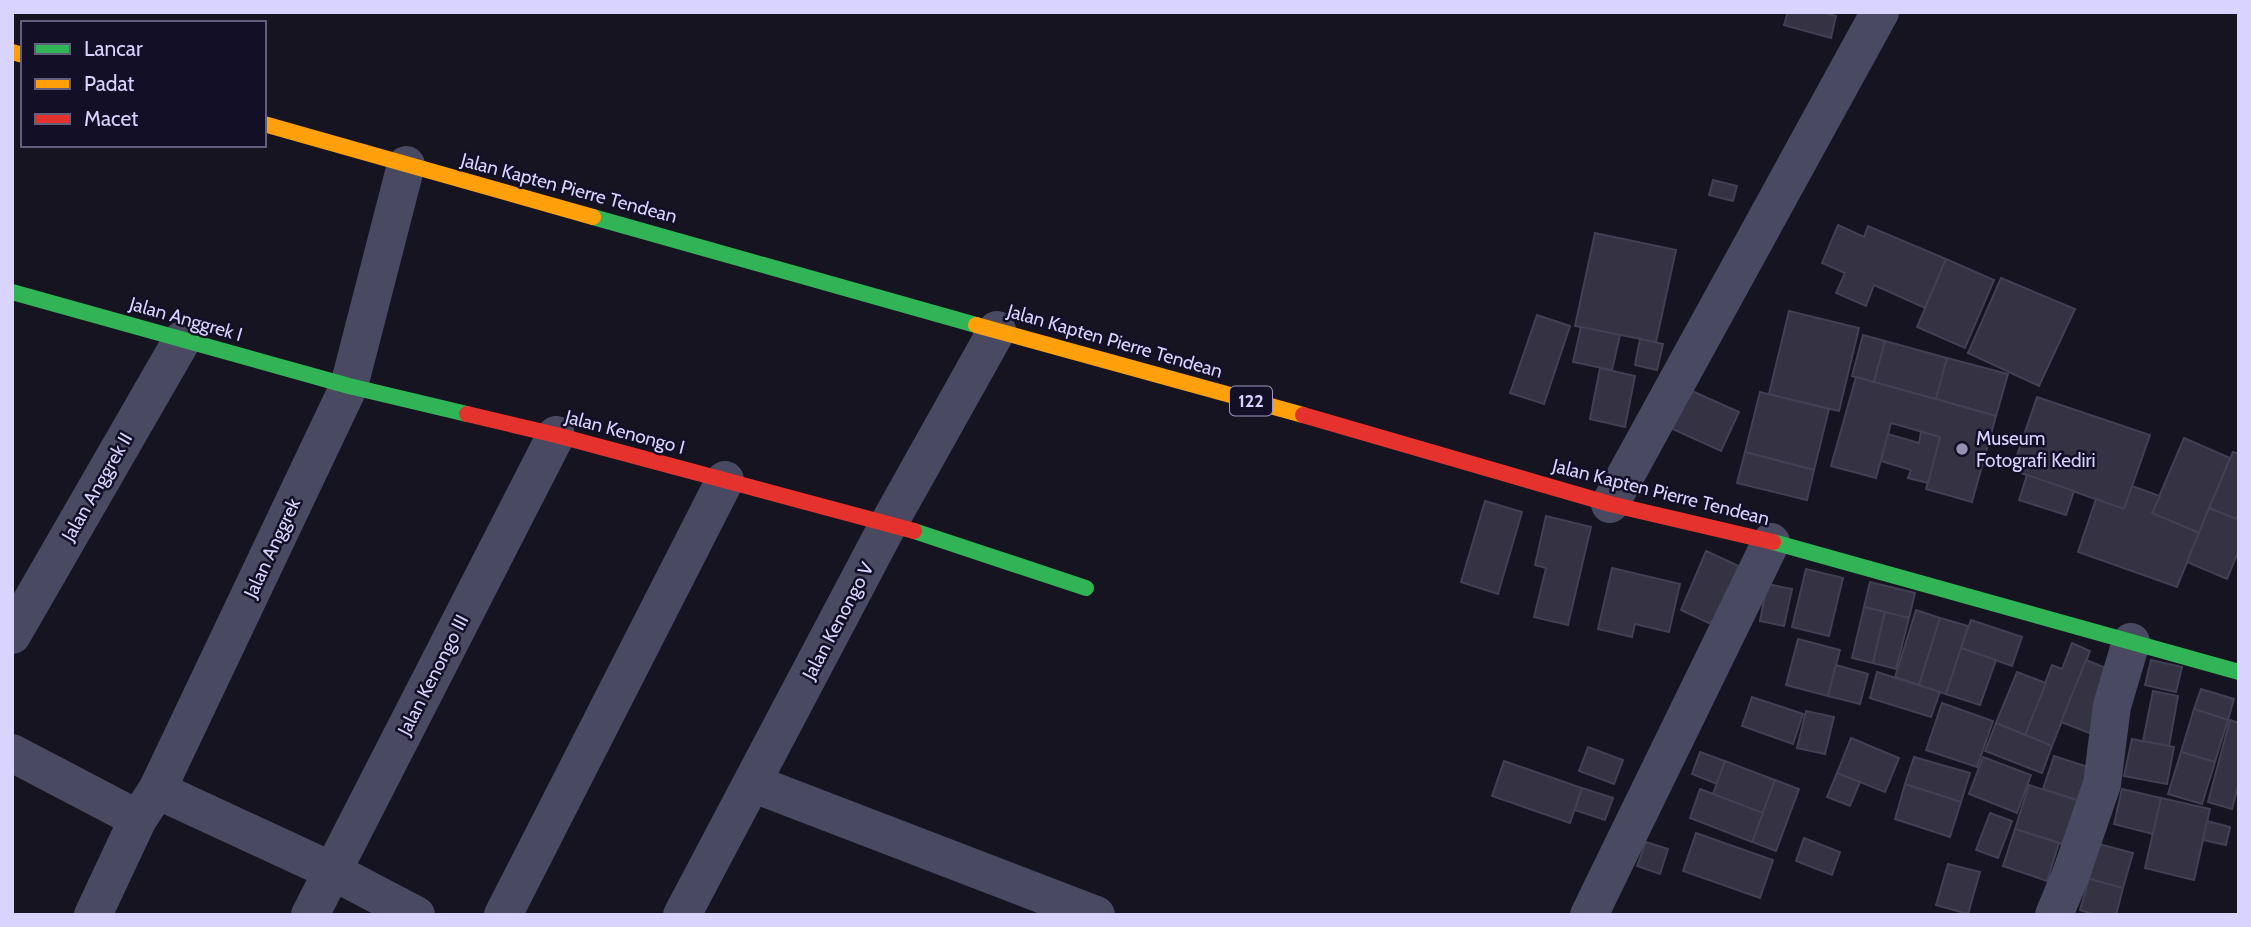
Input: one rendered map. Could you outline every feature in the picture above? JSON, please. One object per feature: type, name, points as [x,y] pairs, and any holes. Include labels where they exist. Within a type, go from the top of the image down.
[{"type":"main road","name":"Jalan Kapten Pierre Tendean","points":[[266,125],[1156,376],[1320,419],[1610,504],[1771,542],[2239,672]]},
{"type":"main road","name":"Jalan Anggrek I","points":[[12,292],[349,386]]},
{"type":"main road","name":"Jalan Kenongo I","points":[[349,386],[556,435],[890,523],[1086,588]]},
{"type":"street","points":[[1610,504],[1880,12]]},
{"type":"street","name":"Jalan Anggrek","points":[[93,915],[349,386],[406,165]]},
{"type":"street","name":"Jalan Kenongo V","points":[[682,915],[890,523],[998,330]]},
{"type":"street","name":"Jalan Anggrek II","points":[[12,635],[182,340]]},
{"type":"street","name":"Jalan Kenongo III","points":[[310,915],[556,435]]},
{"type":"street","points":[[503,915],[725,480]]},
{"type":"street","points":[[1589,915],[1771,542]]},
{"type":"street","points":[[2054,915],[2102,784],[2112,706],[2131,642]]},
{"type":"street","points":[[12,752],[332,872],[416,915]]},
{"type":"street","points":[[752,783],[1096,915]]},
{"type":"building","points":[[1788,12],[1822,12],[1836,16],[1831,38],[1784,25]]},
{"type":"building","points":[[1713,180],[1737,186],[1733,201],[1709,195]]},
{"type":"building","points":[[1838,225],[1864,237],[1868,226],[1946,259],[1925,308],[1874,285],[1866,306],[1836,293],[1845,273],[1822,263]]},
{"type":"building","points":[[1595,233],[1676,250],[1656,342],[1575,326]]},
{"type":"building","points":[[1946,259],[1994,280],[1965,348],[1917,327]]},
{"type":"building","points":[[2001,278],[2075,309],[2039,386],[1968,353]]},
{"type":"building","points":[[1789,311],[1859,328],[1839,411],[1769,394]]},
{"type":"building","points":[[1537,315],[1570,326],[1544,404],[1510,393]]},
{"type":"building","points":[[1581,327],[1620,335],[1612,370],[1573,362]]},
{"type":"building","points":[[1863,335],[1885,341],[1874,382],[1852,376]]},
{"type":"building","points":[[1640,339],[1663,344],[1657,370],[1635,365]]},
{"type":"building","points":[[1885,341],[1947,358],[1936,399],[1874,382]]},
{"type":"building","points":[[1947,358],[2008,374],[1996,416],[1936,399]]},
{"type":"building","points":[[1600,368],[1635,376],[1625,427],[1590,419]]},
{"type":"building","name":"Museum Fotografi Kediri","points":[[1856,377],[1996,416],[1972,502],[1926,489],[1940,437],[1891,423],[1876,478],[1831,466]]},
{"type":"building","points":[[1683,387],[1739,412],[1721,451],[1666,426]]},
{"type":"building","points":[[1760,392],[1829,409],[1814,470],[1745,452]]},
{"type":"building","points":[[2037,397],[2150,435],[2124,509],[2012,470]]},
{"type":"building","points":[[1921,432],[1940,437],[1928,483],[1908,478],[1911,470],[1881,461],[1888,434],[1919,443]]},
{"type":"building","points":[[2184,438],[2230,458],[2199,533],[2152,513]]},
{"type":"building","points":[[1745,452],[1814,470],[1807,500],[1737,483]]},
{"type":"building","points":[[2233,452],[2239,454],[2239,513],[2236,519],[2209,508]]},
{"type":"building","points":[[2027,475],[2074,491],[2066,515],[2019,500]]},
{"type":"building","points":[[2132,486],[2160,496],[2152,513],[2199,533],[2177,587],[2078,552],[2096,499],[2124,509]]},
{"type":"building","points":[[1485,501],[1522,512],[1498,594],[1461,582]]},
{"type":"building","points":[[2209,508],[2239,520],[2239,550],[2227,579],[2187,562]]},
{"type":"building","points":[[1546,516],[1591,527],[1568,625],[1534,617],[1546,568],[1535,565]]},
{"type":"building","points":[[1706,551],[1741,567],[1715,626],[1681,610]]},
{"type":"building","points":[[1612,568],[1680,584],[1669,632],[1635,624],[1632,637],[1598,629]]},
{"type":"building","points":[[1806,569],[1843,578],[1829,636],[1792,627]]},
{"type":"building","points":[[1870,582],[1915,593],[1909,618],[1864,607]]},
{"type":"building","points":[[1767,584],[1792,589],[1784,626],[1760,621]]},
{"type":"building","points":[[1864,607],[1885,612],[1873,663],[1852,658]]},
{"type":"building","points":[[1916,610],[1940,618],[1919,685],[1895,677]]},
{"type":"building","points":[[1885,612],[1909,618],[1896,669],[1873,663]]},
{"type":"building","points":[[1940,618],[1968,626],[1946,694],[1919,685]]},
{"type":"building","points":[[1971,620],[2022,637],[2012,666],[1961,648]]},
{"type":"building","points":[[1798,639],[1840,650],[1828,696],[1786,685]]},
{"type":"building","points":[[2072,643],[2090,651],[2052,746],[2025,735],[2052,665],[2062,669]]},
{"type":"building","points":[[1961,648],[1996,660],[1980,705],[1946,694]]},
{"type":"building","points":[[2086,660],[2116,672],[2092,734],[2061,722]]},
{"type":"building","points":[[2151,660],[2182,667],[2176,692],[2145,685]]},
{"type":"building","points":[[1836,665],[1868,674],[1860,704],[1828,696]]},
{"type":"building","points":[[1877,672],[1940,692],[1931,717],[1870,698]]},
{"type":"building","points":[[2017,672],[2046,683],[2025,735],[1996,723]]},
{"type":"building","points":[[2201,689],[2234,699],[2228,720],[2194,709]]},
{"type":"building","points":[[2153,691],[2178,696],[2169,746],[2143,741]]},
{"type":"building","points":[[1752,697],[1803,714],[1793,744],[1742,726]]},
{"type":"building","points":[[1942,703],[1993,721],[1977,767],[1926,750]]},
{"type":"building","points":[[2194,709],[2228,720],[2215,762],[2181,752]]},
{"type":"building","points":[[1806,711],[1834,717],[1825,754],[1797,748]]},
{"type":"building","points":[[2230,720],[2239,723],[2239,782],[2232,809],[2208,802]]},
{"type":"building","points":[[1996,723],[2052,746],[2042,773],[1985,751]]},
{"type":"building","points":[[1851,738],[1899,758],[1885,792],[1837,773]]},
{"type":"building","points":[[2132,739],[2174,747],[2167,784],[2124,776]]},
{"type":"building","points":[[1588,747],[1623,760],[1614,784],[1579,771]]},
{"type":"building","points":[[1700,752],[1725,761],[1717,784],[1692,774]]},
{"type":"building","points":[[2181,752],[2215,762],[2202,804],[2168,794]]},
{"type":"building","points":[[2054,756],[2097,770],[2087,803],[2043,789]]},
{"type":"building","points":[[1914,757],[1970,773],[1961,802],[1905,784]]},
{"type":"building","points":[[1983,757],[2031,775],[2017,813],[1969,794]]},
{"type":"building","points":[[1504,761],[1582,788],[1570,823],[1492,796]]},
{"type":"building","points":[[1725,761],[1775,780],[1763,813],[1713,794]]},
{"type":"building","points":[[1837,773],[1860,782],[1850,806],[1827,797]]},
{"type":"building","points":[[1775,780],[1799,789],[1776,851],[1752,842]]},
{"type":"building","points":[[1905,784],[1961,802],[1950,837],[1895,819]]},
{"type":"building","points":[[2029,785],[2089,804],[2075,848],[2015,829]]},
{"type":"building","points":[[1582,788],[1613,798],[1605,820],[1575,810]]},
{"type":"building","points":[[1700,789],[1763,813],[1752,842],[1690,818]]},
{"type":"building","points":[[2122,789],[2161,798],[2153,834],[2114,824]]},
{"type":"building","points":[[2161,798],[2210,809],[2194,880],[2145,868]]},
{"type":"building","points":[[1990,813],[2012,821],[1998,858],[1976,850]]},
{"type":"building","points":[[2207,821],[2230,827],[2226,845],[2203,840]]},
{"type":"building","points":[[2015,829],[2059,843],[2047,881],[2003,866]]},
{"type":"building","points":[[1696,833],[1773,860],[1760,898],[1683,871]]},
{"type":"building","points":[[1804,838],[1840,852],[1832,875],[1796,861]]},
{"type":"building","points":[[1646,842],[1668,849],[1660,874],[1637,866]]},
{"type":"building","points":[[2099,844],[2133,853],[2123,888],[2089,879]]},
{"type":"building","points":[[1948,864],[1980,872],[1968,914],[1936,905]]},
{"type":"building","points":[[2089,879],[2123,888],[2116,915],[2096,915],[2080,910]]},
{"type":"traffic: fast","points":[[593,217],[976,325]]},
{"type":"traffic: fast","points":[[12,292],[349,386],[467,414]]},
{"type":"traffic: fast","points":[[914,531],[1086,588]]},
{"type":"traffic: fast","points":[[1773,542],[2239,672]]},
{"type":"traffic: slow","points":[[12,52],[21,54]]},
{"type":"traffic: slow","points":[[266,125],[593,217]]},
{"type":"traffic: slow","points":[[976,325],[1303,415]]},
{"type":"traffic: jam","points":[[467,414],[556,435],[914,531]]},
{"type":"traffic: jam","points":[[1303,415],[1610,504],[1773,542]]},
{"type":"place","name":"Museum Fotografi Kediri","points":[[1962,449]]}]
